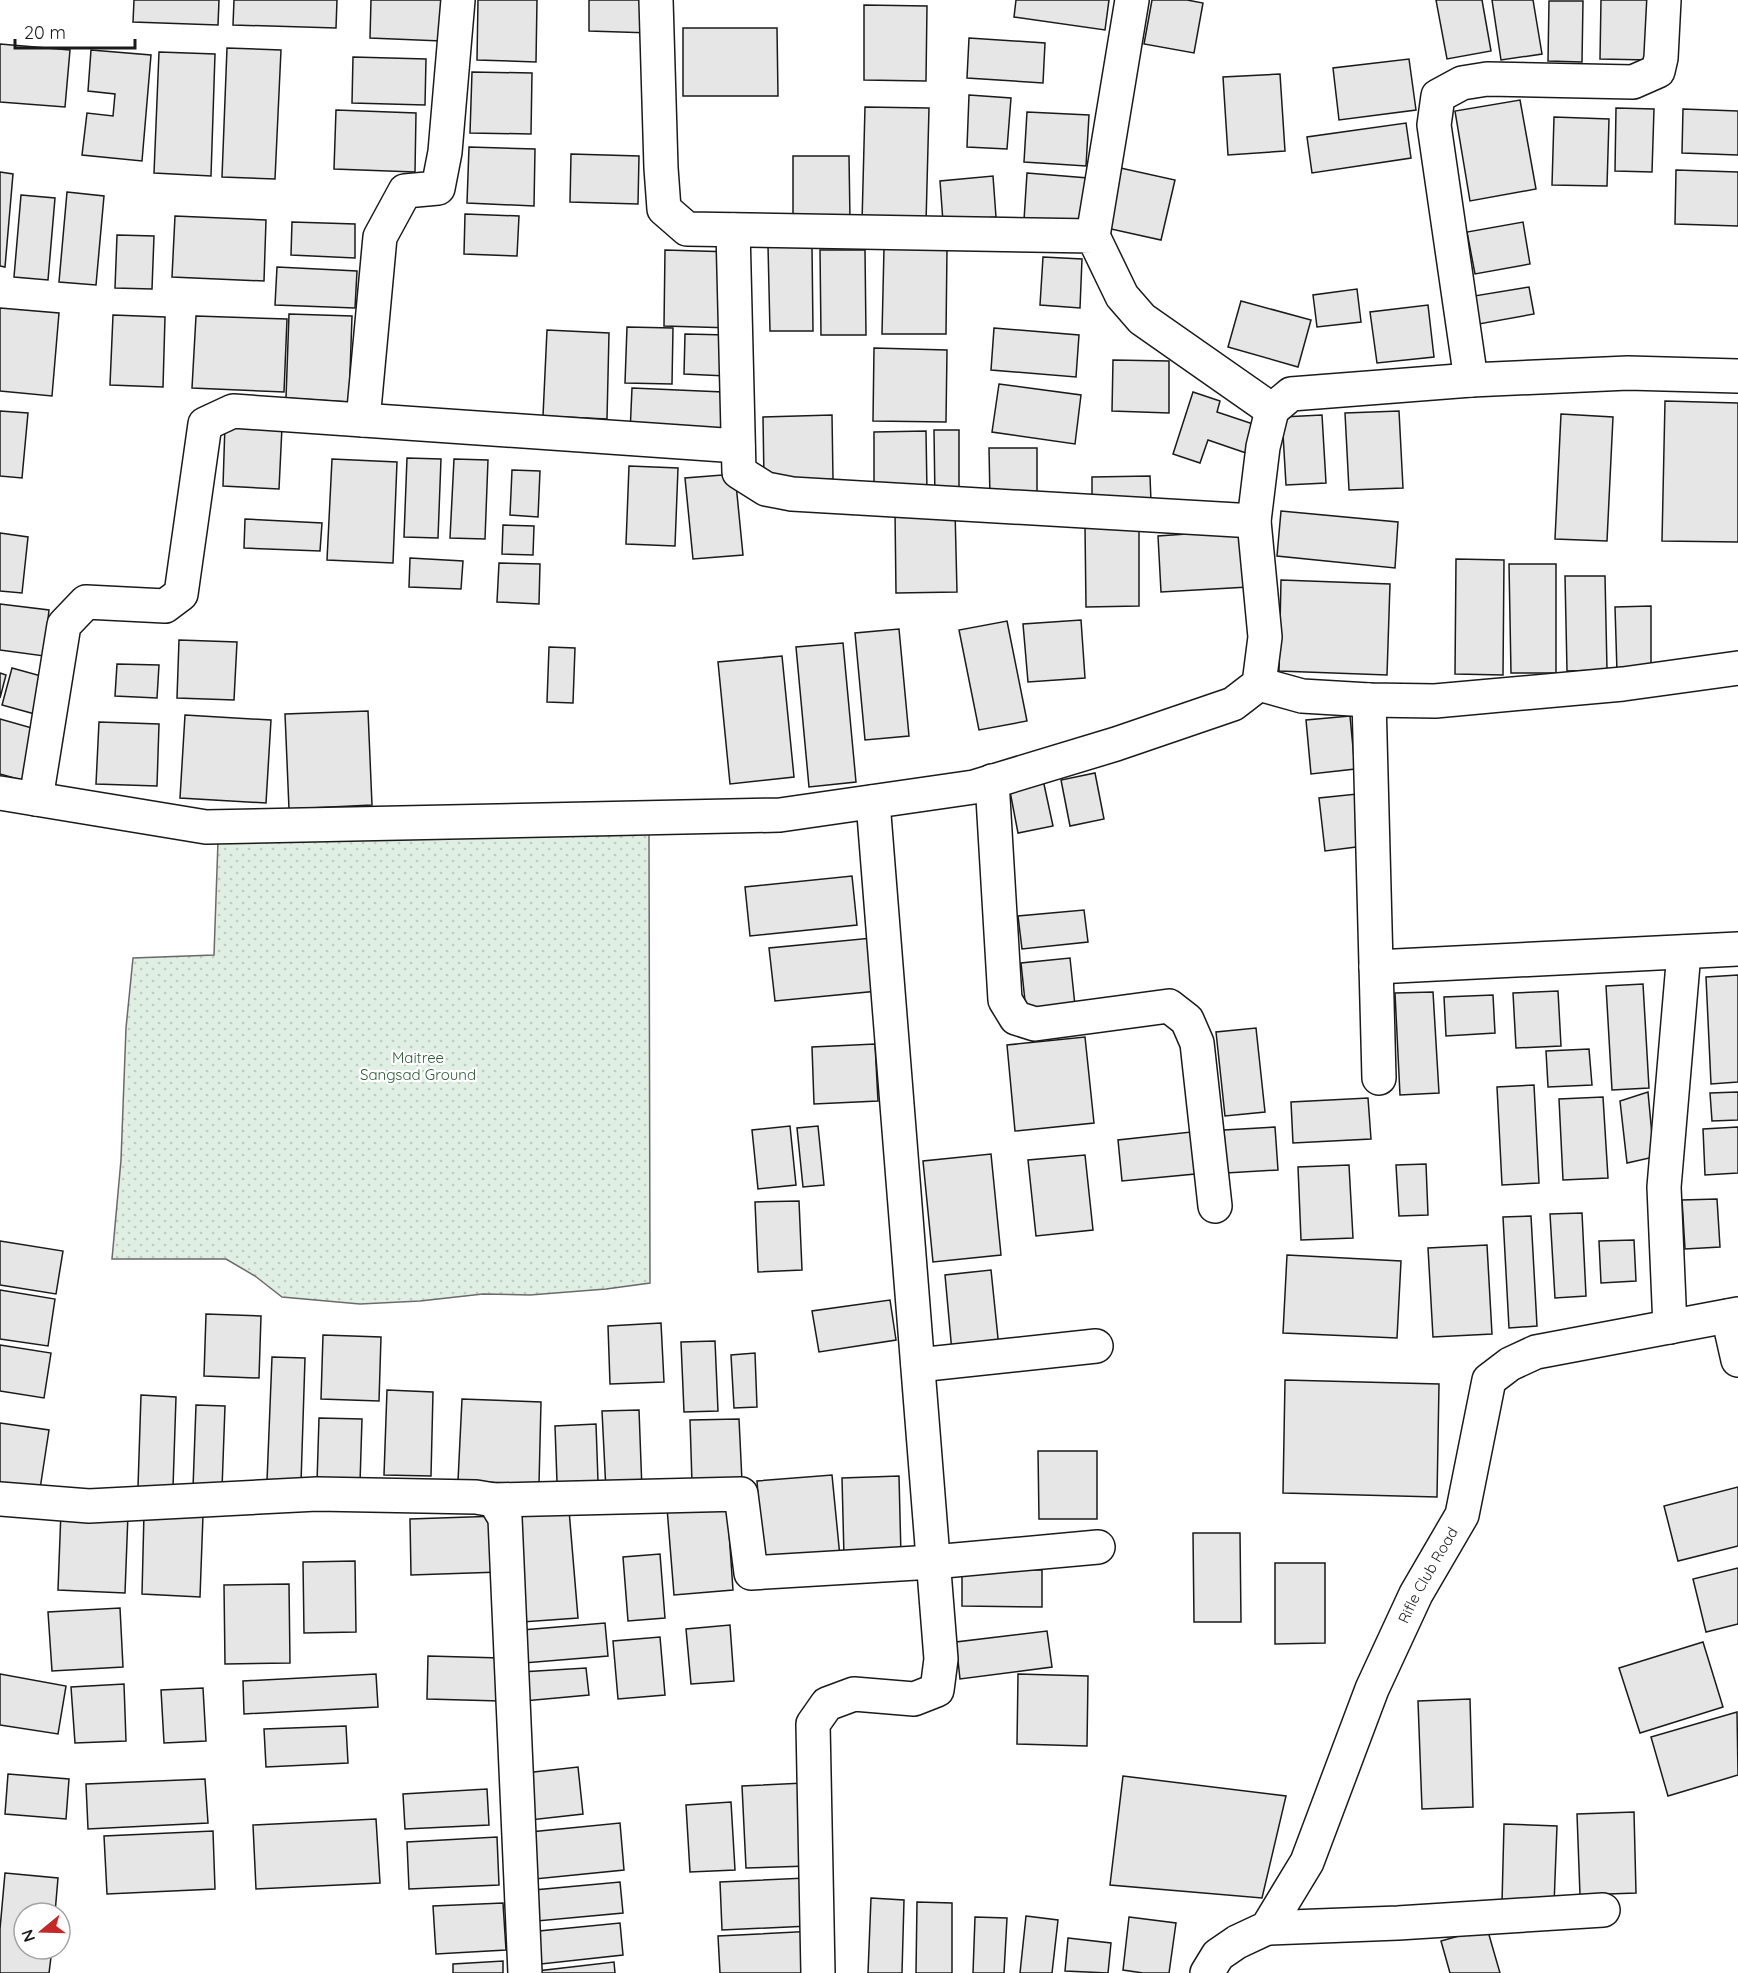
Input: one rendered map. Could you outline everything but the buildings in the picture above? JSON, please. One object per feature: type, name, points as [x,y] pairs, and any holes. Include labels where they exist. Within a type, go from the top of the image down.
[{"type":"street","points":[[363,420],[380,237],[405,192],[438,189],[445,152],[458,0]]},
{"type":"street","points":[[656,0],[664,209],[687,229],[1093,236]]},
{"type":"street","points":[[1132,0],[1093,236],[1122,296],[1142,319],[1272,410]]},
{"type":"street","points":[[1471,380],[1434,125],[1438,96],[1462,83],[1487,78],[1633,82],[1650,75],[1658,71],[1661,58],[1664,0]]},
{"type":"street","points":[[733,230],[739,472],[766,489],[792,494],[1254,521]]},
{"type":"street","points":[[0,793],[206,828],[780,815],[974,787],[1116,744],[1233,704],[1259,684],[1265,637],[1254,521],[1263,447],[1272,410],[1291,394],[1471,380],[1628,373],[1738,376]]},
{"type":"street","points":[[36,800],[64,625],[86,602],[165,606],[181,594],[205,424],[233,411],[738,446]]},
{"type":"street","points":[[1259,684],[1302,696],[1435,701],[1623,684],[1738,668]]},
{"type":"street","points":[[1369,700],[1379,1078]]},
{"type":"street","points":[[992,781],[1005,1000],[1017,1018],[1035,1024],[1168,1006],[1187,1020],[1197,1042],[1215,1206]]},
{"type":"street","points":[[818,1973],[813,1724],[827,1704],[854,1694],[914,1699],[937,1690],[941,1659],[873,802]]},
{"type":"street","points":[[1376,967],[1738,949]]},
{"type":"street","points":[[1670,1327],[1664,1187],[1684,952]]},
{"type":"street","points":[[1733,1315],[1738,1360]]},
{"type":"street","name":"Rifle Club Road","points":[[1268,1928],[1307,1862],[1372,1689],[1416,1594],[1462,1515],[1489,1380],[1510,1364],[1536,1352],[1733,1315]]},
{"type":"street","points":[[918,1365],[1096,1346]]},
{"type":"street","points":[[0,1499],[89,1506],[317,1494],[476,1497],[494,1500],[741,1494],[751,1573],[933,1562],[1098,1547]]},
{"type":"street","points":[[494,1500],[505,1518],[525,1973]]},
{"type":"street","points":[[1207,1973],[1218,1955],[1237,1942],[1268,1928],[1398,1923],[1603,1910]]},
{"type":"green space","name":"Maitree Sangsad Ground","points":[[649,834],[650,1283],[530,1295],[483,1294],[420,1301],[360,1304],[282,1297],[255,1276],[226,1259],[112,1259],[121,1160],[126,1028],[133,958],[214,955],[218,841]]}]
